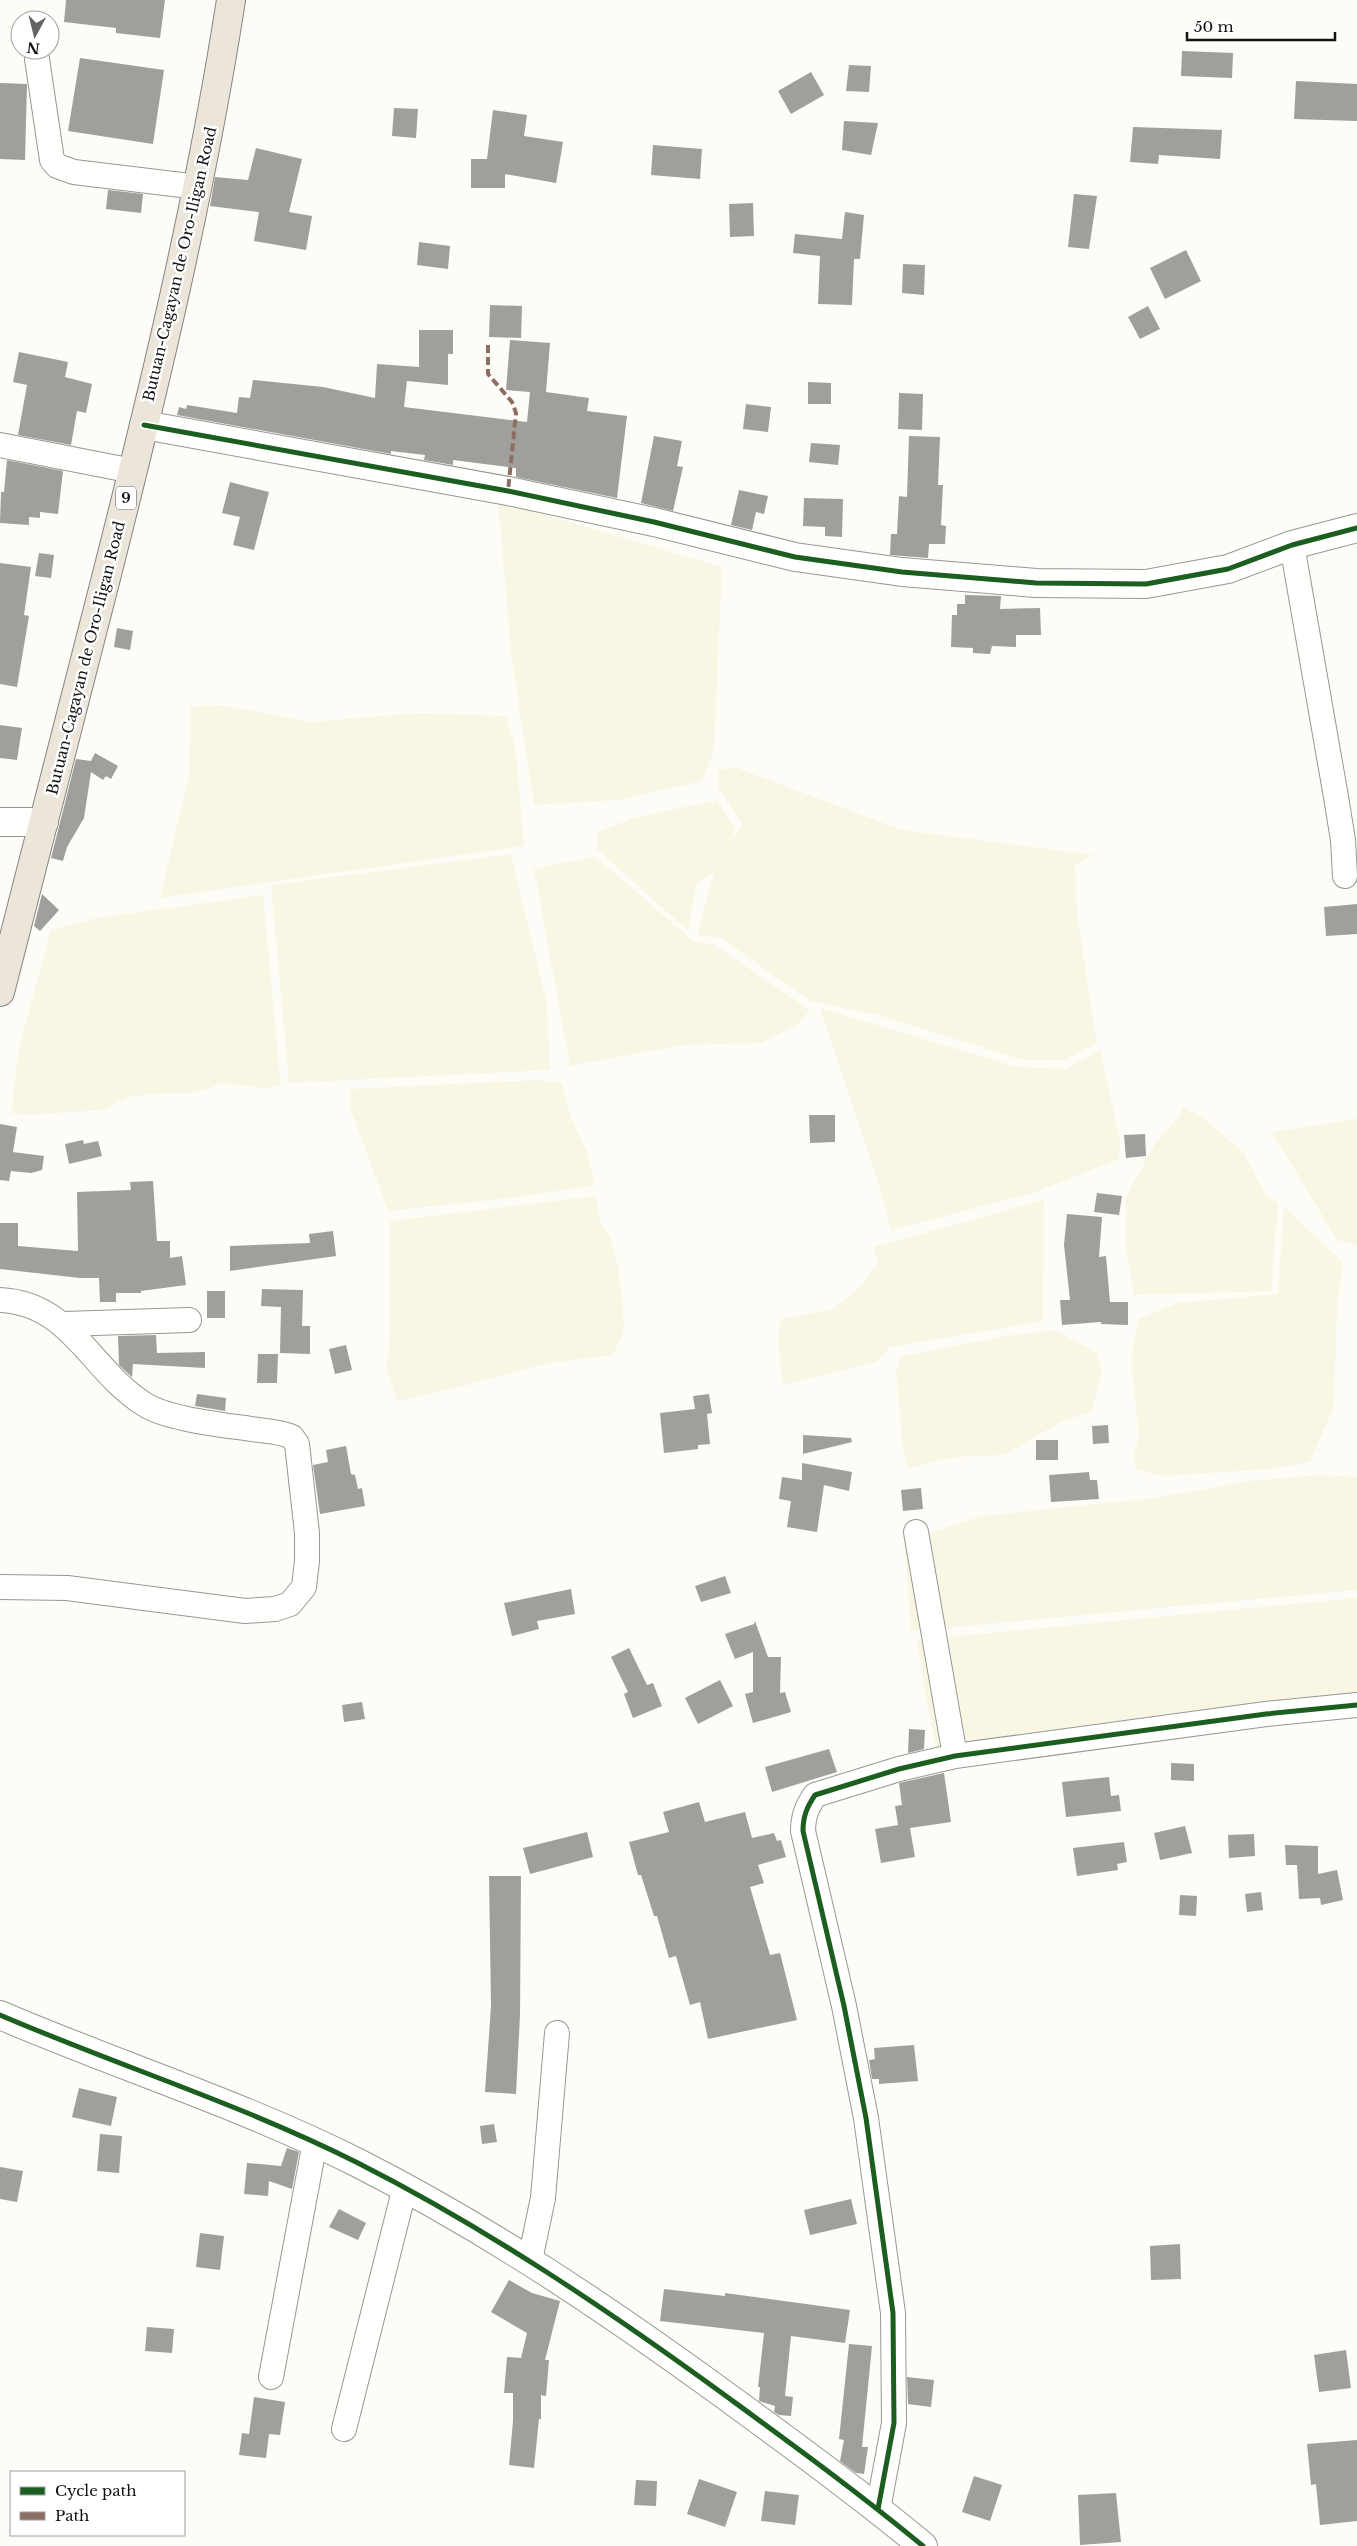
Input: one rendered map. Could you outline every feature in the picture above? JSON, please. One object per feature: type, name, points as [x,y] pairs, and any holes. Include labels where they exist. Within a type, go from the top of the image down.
[{"type":"highway","name":"Butuan-Cagayan de Oro-Iligan Road","points":[[0,992],[144,425],[215,105],[231,0]]},
{"type":"street","points":[[37,60],[52,160],[57,166],[74,172],[198,187]]},
{"type":"street","points":[[144,425],[508,491],[654,522],[795,557],[902,572],[1036,583],[1146,584],[1228,569],[1292,545],[1357,528]]},
{"type":"street","points":[[0,445],[133,471]]},
{"type":"street","points":[[1292,545],[1339,814],[1344,876]]},
{"type":"street","points":[[0,822],[44,822]]},
{"type":"street","points":[[0,1300],[17,1300],[45,1312],[64,1324],[102,1366],[144,1405],[162,1412],[292,1437],[297,1444],[307,1533],[304,1587],[290,1604],[275,1609],[245,1611],[66,1588],[0,1587]]},
{"type":"street","points":[[64,1324],[189,1320]]},
{"type":"street","points":[[916,1532],[956,1756]]},
{"type":"street","points":[[878,2509],[894,2423],[893,2312],[866,2118],[844,2006],[803,1831],[803,1818],[815,1795],[899,1769],[956,1756],[1266,1714],[1357,1705]]},
{"type":"street","points":[[0,2015],[67,2044],[196,2092],[315,2142],[404,2187],[530,2260],[623,2321],[878,2509],[923,2546]]},
{"type":"street","points":[[530,2260],[543,2198],[557,2033]]},
{"type":"street","points":[[271,2377],[315,2142]]},
{"type":"street","points":[[344,2430],[404,2187]]},
{"type":"shaded area","points":[[498,501],[722,567],[714,750],[702,781],[618,800],[534,805],[511,654]]},
{"type":"shaded area","points":[[220,705],[311,722],[418,713],[506,716],[516,751],[524,846],[160,898],[189,775],[191,707]]},
{"type":"shaded area","points":[[735,767],[902,830],[1094,855],[1075,865],[1077,915],[1097,1043],[1065,1060],[1023,1060],[878,1015],[811,1001],[719,937],[697,936],[714,872],[697,883],[688,931],[597,849],[598,832],[634,818],[717,800],[735,828],[733,839],[742,824],[719,789],[718,770]]},
{"type":"shaded area","points":[[511,854],[547,1004],[550,1070],[289,1083],[271,885]]},
{"type":"shaded area","points":[[594,857],[693,941],[714,945],[810,1010],[797,1025],[761,1043],[682,1045],[570,1066],[534,869]]},
{"type":"shaded area","points":[[263,895],[281,1086],[262,1088],[224,1083],[195,1093],[150,1094],[128,1097],[102,1110],[27,1115],[11,1113],[19,1048],[51,930],[96,918]]},
{"type":"shaded area","points":[[820,1008],[1017,1067],[1066,1069],[1100,1050],[1120,1140],[1119,1159],[1030,1194],[891,1230],[877,1178]]},
{"type":"shaded area","points":[[538,1080],[562,1083],[570,1116],[587,1152],[595,1185],[520,1197],[388,1211],[350,1108],[351,1089]]},
{"type":"shaded area","points":[[1183,1107],[1202,1117],[1243,1152],[1267,1197],[1278,1203],[1271,1291],[1134,1295],[1126,1250],[1126,1197],[1157,1140],[1179,1117]]},
{"type":"shaded area","points":[[1357,1119],[1357,1245],[1337,1240],[1272,1132]]},
{"type":"shaded area","points":[[596,1196],[601,1224],[610,1237],[618,1266],[623,1307],[624,1331],[613,1355],[548,1363],[456,1388],[397,1401],[386,1368],[390,1338],[390,1221]]},
{"type":"shaded area","points":[[1044,1200],[1043,1321],[890,1347],[877,1362],[783,1385],[778,1342],[781,1319],[833,1309],[859,1288],[878,1264],[874,1247]]},
{"type":"shaded area","points":[[1284,1206],[1343,1263],[1337,1308],[1334,1406],[1310,1462],[1273,1469],[1160,1476],[1136,1469],[1134,1456],[1139,1435],[1131,1359],[1138,1319],[1178,1303],[1278,1294]]},
{"type":"shaded area","points":[[1054,1330],[1096,1352],[1102,1373],[1092,1411],[1061,1422],[1004,1455],[968,1456],[935,1461],[908,1469],[903,1448],[896,1372],[901,1356],[1007,1336]]},
{"type":"shaded area","points":[[1321,1475],[1357,1477],[1357,1590],[911,1631],[904,1541],[982,1516],[1155,1498],[1249,1481]]},
{"type":"shaded area","points":[[1357,1598],[1357,1707],[936,1747],[925,1695],[917,1640]]},
{"type":"building","points":[[66,0],[165,0],[160,38],[116,33],[116,28],[64,22]]},
{"type":"building","points":[[1182,51],[1233,53],[1232,78],[1181,76]]},
{"type":"building","points":[[80,58],[164,70],[153,144],[68,131]]},
{"type":"building","points":[[849,65],[871,66],[869,92],[846,91]]},
{"type":"building","points":[[811,72],[824,95],[791,114],[778,91]]},
{"type":"building","points":[[1296,81],[1357,84],[1357,121],[1294,119]]},
{"type":"building","points":[[0,83],[27,84],[25,160],[0,159]]},
{"type":"building","points":[[394,108],[418,109],[416,138],[392,136]]},
{"type":"building","points":[[493,110],[527,115],[524,136],[563,142],[556,183],[505,174],[505,188],[471,188],[471,159],[487,159]]},
{"type":"building","points":[[844,121],[878,123],[871,155],[842,150]]},
{"type":"building","points":[[1133,127],[1222,130],[1220,159],[1159,155],[1158,164],[1130,162]]},
{"type":"building","points":[[653,145],[702,149],[700,179],[651,175]]},
{"type":"building","points":[[256,148],[302,159],[289,212],[312,216],[306,250],[254,241],[259,212],[210,206],[215,177],[248,180]]},
{"type":"building","points":[[108,190],[143,194],[141,213],[106,209]]},
{"type":"building","points":[[1074,194],[1097,196],[1089,249],[1068,247]]},
{"type":"building","points":[[753,203],[754,236],[730,237],[729,204]]},
{"type":"building","points":[[845,212],[864,215],[860,259],[854,259],[852,305],[818,304],[820,256],[793,253],[795,234],[842,239]]},
{"type":"building","points":[[419,242],[450,246],[448,269],[417,265]]},
{"type":"building","points":[[1186,250],[1201,281],[1165,299],[1150,268]]},
{"type":"building","points":[[903,264],[925,265],[924,295],[902,293]]},
{"type":"building","points":[[490,305],[522,306],[521,338],[489,337]]},
{"type":"building","points":[[1148,306],[1160,329],[1140,339],[1128,317]]},
{"type":"building","points":[[419,330],[453,330],[453,354],[448,354],[448,385],[407,381],[404,407],[527,422],[530,392],[506,390],[510,340],[550,343],[546,392],[589,398],[587,411],[627,416],[617,498],[516,477],[516,468],[453,460],[453,465],[424,460],[425,455],[391,451],[391,454],[177,415],[179,407],[186,409],[187,405],[237,413],[239,397],[250,398],[253,380],[323,387],[375,398],[377,364],[419,367]]},
{"type":"building","points":[[19,352],[68,362],[65,377],[92,384],[86,413],[77,411],[71,445],[18,435],[27,385],[13,382]]},
{"type":"building","points":[[808,382],[831,383],[831,404],[808,404]]},
{"type":"building","points":[[899,393],[923,394],[922,430],[898,429]]},
{"type":"building","points":[[746,404],[771,407],[768,432],[743,429]]},
{"type":"building","points":[[654,436],[682,441],[677,466],[683,467],[673,511],[641,503]]},
{"type":"building","points":[[909,436],[940,437],[938,485],[943,485],[941,525],[946,526],[945,544],[929,544],[928,558],[890,555],[891,534],[897,534],[899,496],[907,497]]},
{"type":"building","points":[[811,443],[840,445],[838,465],[809,462]]},
{"type":"building","points":[[7,460],[63,471],[58,514],[40,512],[40,518],[29,517],[29,525],[0,523],[1,492],[4,492]]},
{"type":"building","points":[[230,482],[269,492],[254,550],[233,545],[240,517],[222,513]]},
{"type":"building","points":[[739,490],[768,496],[764,514],[756,512],[752,530],[731,525]]},
{"type":"building","points":[[804,498],[843,499],[842,537],[825,536],[825,527],[803,526]]},
{"type":"building","points":[[39,553],[54,555],[51,578],[35,576]]},
{"type":"building","points":[[0,563],[31,567],[24,615],[29,616],[17,687],[0,684]]},
{"type":"building","points":[[965,595],[1001,596],[1000,609],[1040,608],[1041,635],[1016,635],[1016,647],[992,646],[990,654],[973,653],[973,648],[951,647],[952,615],[957,615],[957,604],[965,604]]},
{"type":"building","points":[[117,628],[133,631],[130,650],[114,647]]},
{"type":"building","points":[[0,725],[22,728],[17,760],[0,758]]},
{"type":"building","points":[[95,753],[118,766],[111,779],[106,776],[103,780],[91,772],[84,818],[67,847],[63,861],[51,858],[76,759],[91,761]]},
{"type":"building","points":[[42,894],[59,910],[40,931],[34,926]]},
{"type":"building","points":[[1357,904],[1357,934],[1326,936],[1324,907]]},
{"type":"building","points":[[809,1115],[835,1115],[835,1142],[810,1143]]},
{"type":"building","points":[[0,1124],[17,1127],[13,1152],[44,1156],[42,1170],[31,1173],[11,1171],[9,1181],[0,1180]]},
{"type":"building","points":[[1145,1134],[1146,1156],[1126,1158],[1124,1135]]},
{"type":"building","points":[[83,1140],[84,1144],[98,1141],[102,1156],[69,1164],[65,1144]]},
{"type":"building","points":[[153,1181],[157,1241],[170,1241],[170,1258],[182,1256],[186,1285],[141,1291],[141,1293],[116,1293],[116,1302],[100,1302],[99,1278],[80,1278],[0,1269],[0,1223],[18,1223],[18,1246],[78,1251],[77,1192],[131,1190],[130,1182]]},
{"type":"building","points":[[1097,1193],[1122,1196],[1119,1215],[1094,1212]]},
{"type":"building","points":[[1067,1214],[1102,1217],[1099,1257],[1106,1256],[1110,1302],[1128,1302],[1128,1325],[1101,1324],[1101,1322],[1062,1325],[1060,1300],[1070,1300],[1064,1245]]},
{"type":"building","points":[[333,1231],[336,1256],[230,1271],[230,1246],[310,1243],[309,1234]]},
{"type":"building","points":[[262,1289],[303,1290],[302,1326],[310,1326],[310,1354],[280,1353],[281,1307],[261,1306]]},
{"type":"building","points":[[207,1291],[225,1291],[225,1318],[207,1318]]},
{"type":"building","points":[[156,1335],[157,1353],[205,1352],[205,1368],[133,1364],[132,1377],[119,1365],[118,1336]]},
{"type":"building","points":[[346,1345],[352,1370],[335,1374],[329,1349]]},
{"type":"building","points":[[258,1354],[278,1354],[277,1383],[257,1383]]},
{"type":"building","points":[[197,1394],[226,1398],[225,1411],[195,1406]]},
{"type":"building","points":[[709,1394],[712,1413],[707,1414],[710,1444],[698,1445],[698,1449],[664,1453],[660,1413],[695,1409],[693,1396]]},
{"type":"building","points":[[1108,1425],[1109,1443],[1093,1444],[1092,1426]]},
{"type":"building","points":[[803,1435],[851,1438],[852,1442],[803,1454]]},
{"type":"building","points":[[1036,1440],[1058,1440],[1058,1460],[1036,1460]]},
{"type":"building","points":[[346,1446],[351,1474],[355,1475],[358,1489],[362,1488],[365,1506],[320,1514],[313,1465],[328,1462],[326,1450]]},
{"type":"building","points":[[802,1463],[852,1472],[849,1491],[824,1485],[817,1532],[787,1527],[791,1501],[779,1499],[782,1477],[802,1480]]},
{"type":"building","points":[[1089,1472],[1090,1480],[1097,1480],[1099,1499],[1051,1502],[1049,1475]]},
{"type":"building","points":[[921,1488],[923,1509],[903,1511],[901,1490]]},
{"type":"building","points":[[725,1576],[731,1593],[701,1602],[695,1586]]},
{"type":"building","points":[[571,1589],[575,1614],[537,1621],[539,1629],[512,1636],[504,1603]]},
{"type":"building","points":[[755,1621],[768,1657],[781,1657],[780,1693],[785,1692],[791,1712],[753,1723],[745,1694],[753,1692],[753,1652],[735,1659],[725,1634],[754,1624]]},
{"type":"building","points":[[629,1648],[647,1685],[653,1683],[662,1706],[633,1718],[624,1694],[628,1692],[611,1657]]},
{"type":"building","points":[[720,1680],[733,1706],[698,1724],[685,1698]]},
{"type":"building","points":[[362,1702],[365,1719],[344,1722],[342,1705]]},
{"type":"building","points":[[909,1729],[925,1730],[924,1749],[908,1753]]},
{"type":"building","points":[[829,1749],[837,1772],[772,1792],[765,1767]]},
{"type":"building","points":[[1171,1763],[1194,1764],[1194,1781],[1171,1780]]},
{"type":"building","points":[[944,1773],[951,1822],[910,1828],[915,1857],[881,1863],[875,1829],[898,1825],[895,1806],[902,1805],[899,1783]]},
{"type":"building","points":[[1109,1777],[1111,1796],[1119,1795],[1121,1811],[1066,1817],[1062,1782]]},
{"type":"building","points":[[699,1802],[705,1822],[745,1812],[752,1838],[774,1833],[777,1841],[781,1840],[786,1857],[758,1865],[764,1883],[750,1887],[770,1955],[780,1953],[797,2020],[708,2039],[700,2002],[690,2005],[676,1956],[669,1958],[657,1916],[654,1916],[641,1875],[638,1875],[629,1842],[669,1832],[663,1812]]},
{"type":"building","points":[[1185,1826],[1192,1853],[1160,1860],[1154,1833]]},
{"type":"building","points":[[587,1832],[593,1857],[530,1874],[523,1848]]},
{"type":"building","points":[[1254,1834],[1255,1856],[1229,1858],[1228,1835]]},
{"type":"building","points":[[1124,1842],[1127,1862],[1117,1864],[1118,1870],[1077,1876],[1073,1848]]},
{"type":"building","points":[[1285,1845],[1318,1846],[1318,1874],[1337,1870],[1343,1900],[1321,1905],[1320,1898],[1299,1899],[1297,1865],[1286,1865]]},
{"type":"building","points":[[489,1876],[521,1876],[520,2015],[516,2094],[485,2092],[491,2006]]},
{"type":"building","points":[[1261,1892],[1263,1910],[1247,1912],[1245,1894]]},
{"type":"building","points":[[1180,1895],[1197,1896],[1196,1916],[1179,1915]]},
{"type":"building","points":[[914,2045],[918,2081],[879,2084],[879,2079],[872,2079],[869,2060],[875,2059],[874,2048]]},
{"type":"building","points":[[79,2088],[117,2097],[111,2126],[72,2117]]},
{"type":"building","points":[[494,2124],[497,2142],[482,2144],[480,2126]]},
{"type":"building","points":[[100,2134],[122,2136],[119,2173],[97,2171]]},
{"type":"building","points":[[287,2148],[299,2152],[292,2189],[269,2181],[268,2196],[244,2194],[247,2163],[281,2166]]},
{"type":"building","points":[[0,2167],[23,2171],[17,2202],[0,2199]]},
{"type":"building","points":[[851,2199],[857,2224],[810,2235],[804,2210]]},
{"type":"building","points":[[339,2209],[366,2223],[358,2240],[329,2227]]},
{"type":"building","points":[[200,2233],[224,2236],[220,2270],[196,2267]]},
{"type":"building","points":[[1180,2244],[1181,2279],[1151,2280],[1150,2246]]},
{"type":"building","points":[[509,2280],[532,2293],[560,2301],[545,2360],[549,2360],[546,2396],[541,2395],[541,2419],[539,2419],[534,2468],[509,2465],[513,2421],[513,2393],[504,2393],[507,2357],[521,2358],[527,2333],[491,2312]]},
{"type":"building","points":[[664,2289],[725,2296],[725,2293],[850,2310],[845,2343],[791,2336],[785,2396],[793,2397],[791,2416],[779,2415],[774,2412],[775,2406],[759,2401],[760,2387],[758,2387],[764,2333],[660,2321]]},
{"type":"building","points":[[147,2327],[174,2329],[172,2353],[145,2351]]},
{"type":"building","points":[[849,2344],[872,2346],[862,2447],[868,2447],[864,2474],[856,2473],[840,2461],[844,2440],[839,2439]]},
{"type":"building","points":[[1346,2350],[1351,2388],[1319,2392],[1314,2355]]},
{"type":"building","points":[[907,2377],[934,2380],[931,2407],[908,2404]]},
{"type":"building","points":[[254,2397],[285,2402],[280,2435],[269,2434],[266,2458],[239,2455],[242,2433],[249,2434]]},
{"type":"building","points":[[1357,2440],[1357,2521],[1320,2525],[1316,2484],[1311,2485],[1307,2444]]},
{"type":"building","points":[[974,2476],[1002,2485],[990,2521],[962,2512]]},
{"type":"building","points":[[699,2479],[737,2492],[725,2527],[687,2514]]},
{"type":"building","points":[[636,2480],[657,2481],[656,2506],[634,2505]]},
{"type":"building","points":[[765,2491],[799,2495],[795,2525],[761,2521]]},
{"type":"building","points":[[1116,2493],[1121,2542],[1080,2545],[1078,2495]]},
{"type":"marked path","points":[[488,345],[488,374],[512,402],[516,413],[508,491]]},
{"type":"cycle path","points":[[144,425],[508,491],[654,522],[795,557],[902,572],[1036,583],[1146,584],[1228,569],[1292,545],[1357,528]]},
{"type":"cycle path","points":[[878,2509],[894,2423],[893,2313],[866,2118],[844,2006],[803,1831],[805,1816],[812,1799],[815,1795],[899,1769],[955,1756],[1266,1714],[1357,1705]]},
{"type":"cycle path","points":[[0,2015],[226,2104],[314,2142],[406,2188],[454,2215],[592,2302],[682,2364],[875,2507],[923,2546]]}]
